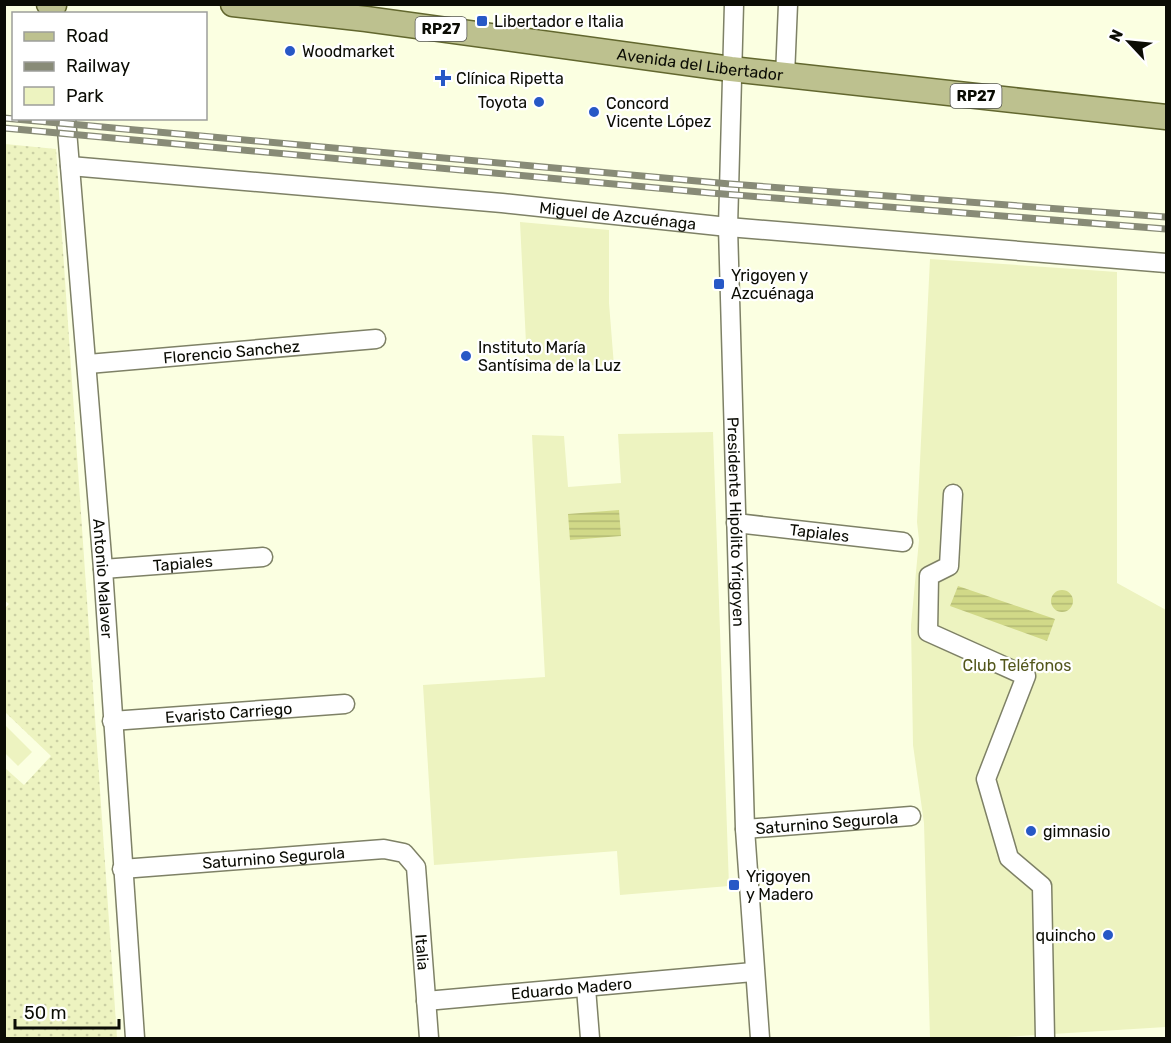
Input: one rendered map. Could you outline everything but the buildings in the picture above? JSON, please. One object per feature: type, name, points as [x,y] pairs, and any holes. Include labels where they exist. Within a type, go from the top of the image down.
[{"type":"main road","points":[[49,4],[54,5]]},
{"type":"main road","name":"Avenida del Libertador","points":[[233,4],[365,12],[731,69],[1167,117]]},
{"type":"street","name":"Presidente Hipólito Yrigoyen","points":[[734,4],[728,227],[745,829],[753,972],[760,1038]]},
{"type":"street","points":[[785,76],[788,4]]},
{"type":"street","name":"Antonio Malaver","points":[[66,120],[88,364],[135,1038]]},
{"type":"street","name":"Miguel de Azcuénaga","points":[[70,166],[502,203],[728,227],[1167,263]]},
{"type":"street","name":"Florencio Sanchez","points":[[88,364],[376,339]]},
{"type":"street","points":[[953,494],[950,566],[928,576],[928,632],[1026,676],[986,779],[1009,858],[1042,886],[1046,1038]]},
{"type":"street","name":"Tapiales","points":[[736,524],[903,542]]},
{"type":"street","name":"Tapiales","points":[[103,569],[263,557]]},
{"type":"street","name":"Evaristo Carriego","points":[[112,721],[345,704]]},
{"type":"street","name":"Saturnino Segurola","points":[[745,829],[911,816]]},
{"type":"street","name":"Saturnino Segurola","points":[[122,869],[384,849],[404,853],[416,867]]},
{"type":"street","name":"Italia","points":[[416,867],[429,1038]]},
{"type":"street","name":"Eduardo Madero","points":[[426,1001],[753,972]]},
{"type":"street","points":[[586,988],[590,1038]]},
{"type":"street","points":[[416,1038],[426,1001]]},
{"type":"green space","points":[[5,144],[56,149],[117,1038],[5,1038],[5,768],[24,785],[51,756],[5,712],[4,609],[9,604],[4,600]]},
{"type":"green space","points":[[520,222],[609,230],[609,303],[614,366],[527,363]]},
{"type":"green space","name":"Club Teléfonos","points":[[930,259],[1117,272],[1117,583],[1166,610],[1166,1027],[988,1038],[930,1038],[924,823],[913,745],[911,625],[919,540],[917,522]]},
{"type":"green space","points":[[713,432],[729,886],[620,895],[617,851],[434,865],[423,685],[545,677],[532,435],[564,436],[568,487],[621,483],[618,434]]},
{"type":"green space","points":[[5,725],[32,752],[18,766],[5,753]]},
{"type":"shaded area","points":[[619,510],[621,536],[570,540],[568,514]]},
{"type":"shaded area","points":[[958,586],[1055,619],[1047,641],[950,606]]},
{"type":"shaded area","points":[[1062,590],[1070,593],[1073,601],[1070,609],[1062,612],[1054,609],[1051,601],[1054,593]]},
{"type":"railway","points":[[4,118],[12,119]]},
{"type":"railway","points":[[26,120],[730,184],[1166,217]]},
{"type":"railway","points":[[4,128],[711,193],[1166,229]]},
{"type":"place","name":"Libertador e Italia","points":[[482,21]]},
{"type":"place","name":"Woodmarket","points":[[290,51]]},
{"type":"place","name":"Clínica Ripetta","points":[[443,78]]},
{"type":"place","name":"Toyota","points":[[539,102]]},
{"type":"place","name":"Concord Vicente López","points":[[594,112]]},
{"type":"place","name":"Yrigoyen y Azcuénaga","points":[[719,284]]},
{"type":"place","name":"Instituto María Santísima de la Luz","points":[[466,356]]},
{"type":"place","name":"gimnasio","points":[[1031,831]]},
{"type":"place","name":"Yrigoyen y Madero","points":[[734,885]]},
{"type":"place","name":"quincho","points":[[1108,935]]}]
